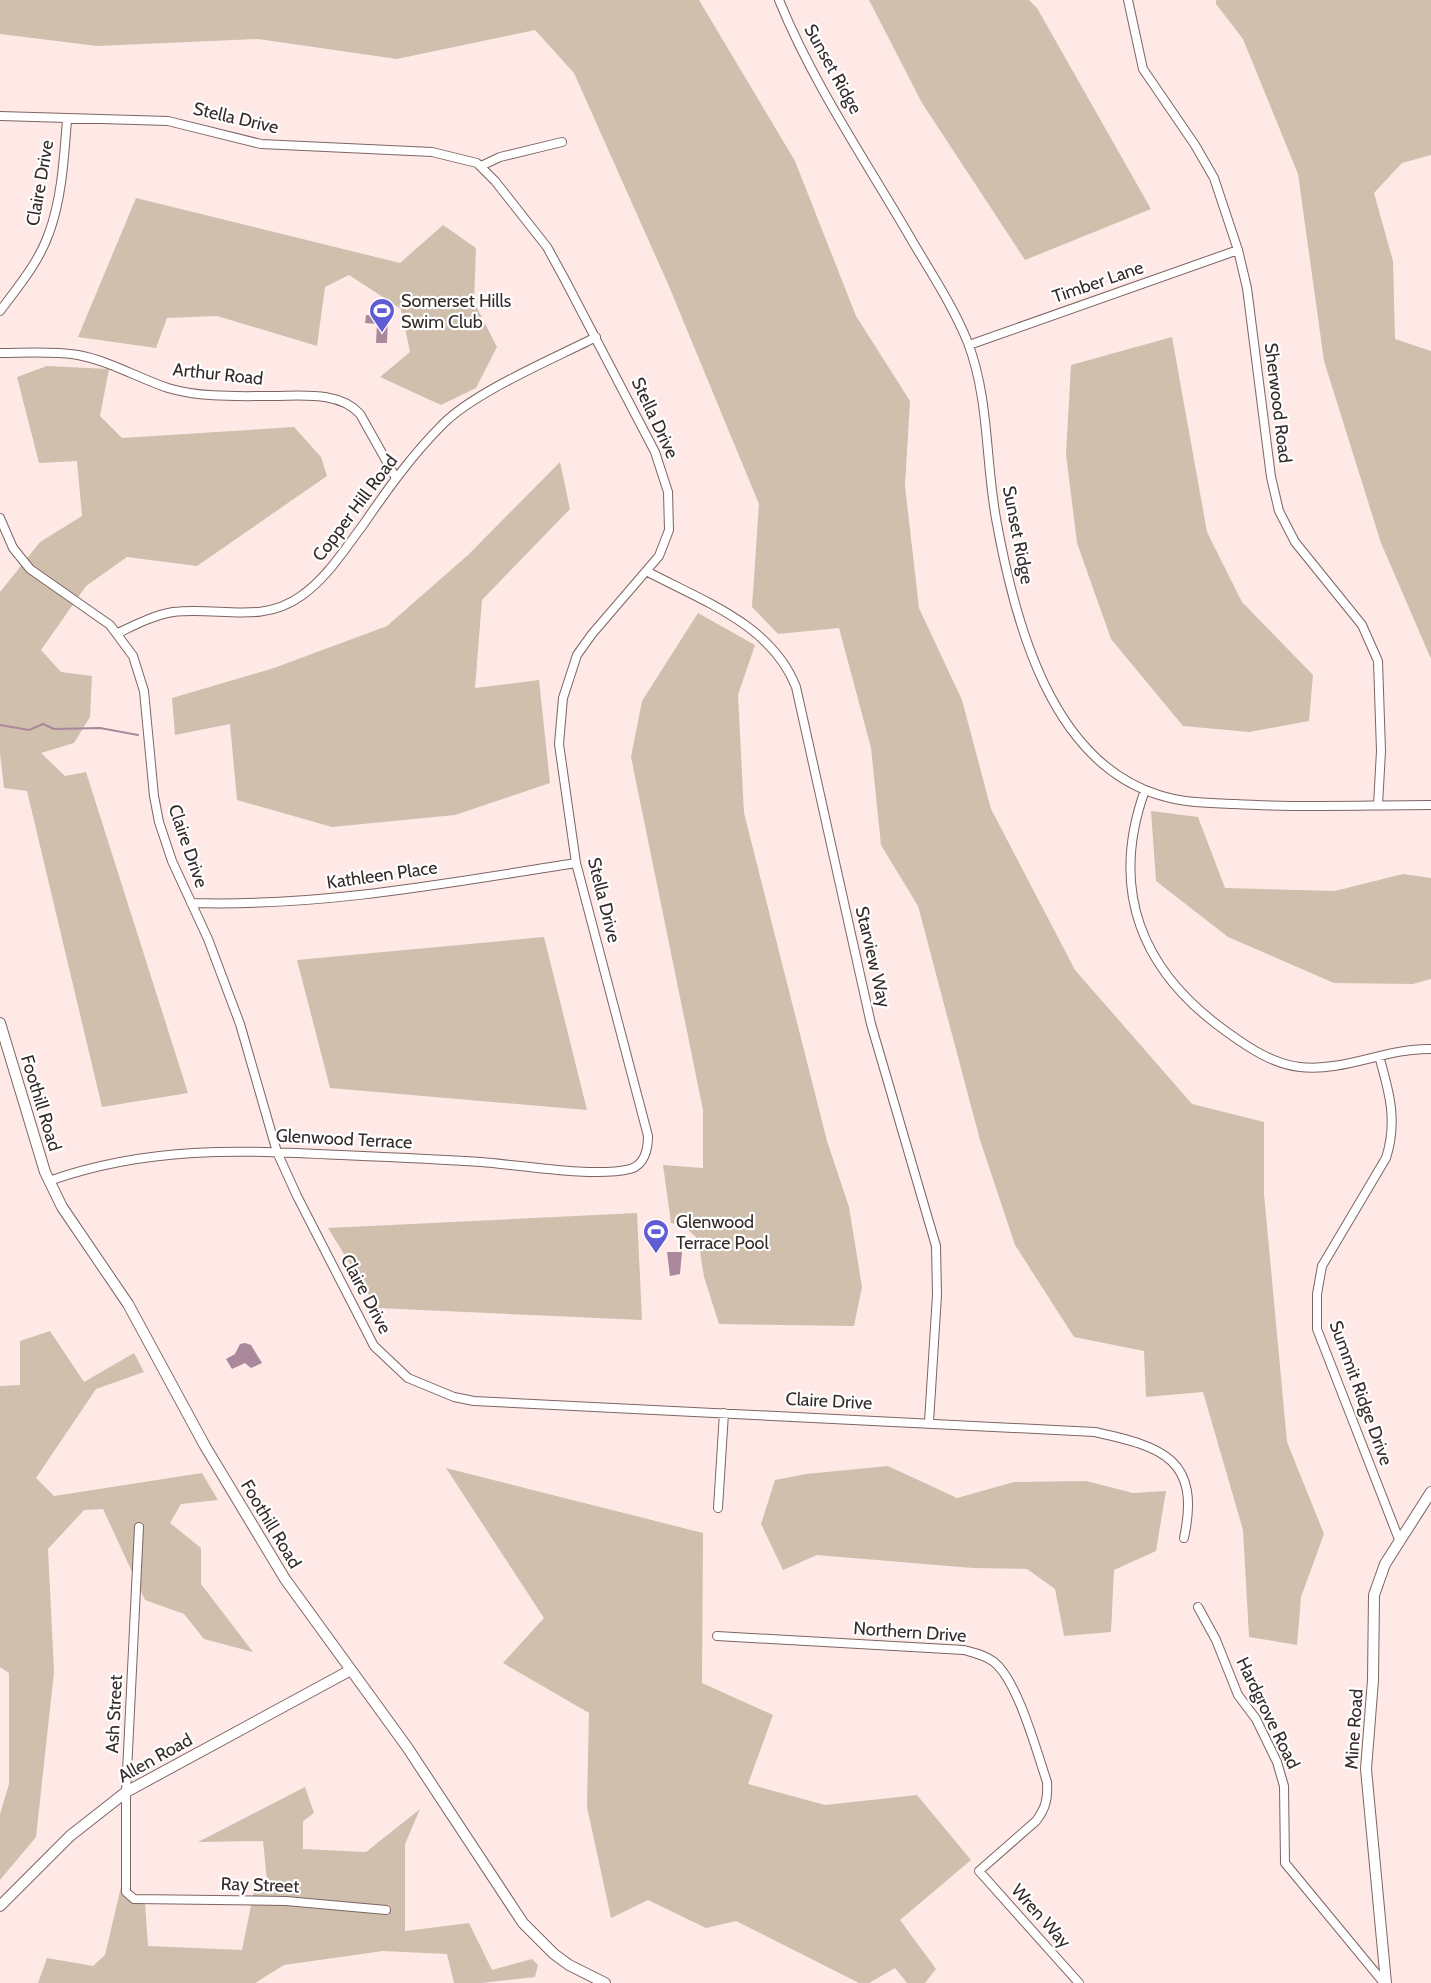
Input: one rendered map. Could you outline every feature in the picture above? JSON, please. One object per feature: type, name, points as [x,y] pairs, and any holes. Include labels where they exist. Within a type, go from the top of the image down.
[{"type":"street","name":"Sunset Ridge","points":[[779,0],[812,69],[951,305],[969,345],[982,391],[996,519],[1005,569],[1027,645],[1071,728],[1085,749],[1116,776],[1145,789],[1187,801],[1263,806],[1431,805]]},
{"type":"street","name":"Sherwood Road","points":[[1128,0],[1143,69],[1190,136],[1214,177],[1238,250],[1247,288],[1271,477],[1279,511],[1295,542],[1362,625],[1378,661],[1381,751],[1378,805]]},
{"type":"street","name":"Stella Drive","points":[[0,116],[67,120],[168,121],[261,144],[432,152],[462,157],[481,166],[549,250],[655,452],[668,492],[669,530],[659,556],[648,572],[592,634],[577,655],[567,681],[559,744],[576,863],[648,1136],[646,1154],[639,1164]]},
{"type":"street","name":"Claire Drive","points":[[0,311],[39,256],[50,232],[59,191],[67,120]]},
{"type":"street","points":[[481,166],[500,157],[562,142]]},
{"type":"street","name":"Timber Lane","points":[[969,345],[1238,250]]},
{"type":"street","name":"Copper Hill Road","points":[[118,633],[174,612],[258,614],[285,606],[322,579],[396,478],[443,424],[463,408],[596,338]]},
{"type":"street","name":"Arthur Road","points":[[0,353],[75,355],[97,359],[179,391],[228,395],[319,397],[340,400],[354,407],[360,414],[396,478]]},
{"type":"street","name":"Claire Drive","points":[[0,518],[13,548],[30,568],[45,582],[104,619],[118,633],[139,670],[159,822],[208,939],[240,1024],[277,1152],[297,1197],[374,1346],[408,1378],[434,1390],[474,1401],[1095,1432],[1123,1438],[1170,1458],[1184,1477],[1189,1506],[1184,1538]]},
{"type":"street","name":"Starview Way","points":[[648,572],[714,606],[763,638],[789,670],[796,687],[871,1024],[936,1246],[937,1294],[929,1422]]},
{"type":"street","points":[[1145,789],[1132,830],[1131,888],[1134,908],[1146,942],[1168,976],[1210,1020],[1252,1050],[1270,1059],[1298,1067],[1325,1068],[1398,1051],[1431,1049]]},
{"type":"street","name":"Kathleen Place","points":[[191,903],[252,905],[359,897],[576,863]]},
{"type":"street","name":"Foothill Road","points":[[0,1023],[49,1181],[77,1233],[128,1304],[205,1446],[279,1570],[349,1671],[408,1747],[523,1923],[568,1965],[605,1983]]},
{"type":"street","name":"Summit Ridge Drive","points":[[1379,1056],[1392,1104],[1394,1123],[1389,1147],[1322,1266],[1317,1294],[1317,1329],[1400,1542]]},
{"type":"street","name":"Glenwood Terrace","points":[[49,1181],[75,1172],[153,1155],[210,1151],[478,1162],[608,1172],[633,1168],[639,1164]]},
{"type":"street","points":[[718,1508],[724,1413]]},
{"type":"street","name":"Mine Road","points":[[1385,1983],[1366,1769],[1373,1680],[1374,1595],[1380,1576],[1431,1492]]},
{"type":"street","name":"Ash Street","points":[[134,1899],[126,1892],[125,1882],[126,1792],[139,1527]]},
{"type":"street","name":"Hardgrove Road","points":[[1197,1607],[1216,1640],[1238,1695],[1257,1719],[1277,1762],[1284,1786],[1285,1863],[1385,1983]]},
{"type":"street","name":"Northern Drive","points":[[717,1636],[964,1650],[982,1655],[994,1662],[1014,1693],[1047,1782],[1048,1792],[1044,1811],[1036,1821],[979,1871]]},
{"type":"street","name":"Allen Road","points":[[0,1906],[63,1843],[126,1792],[349,1671]]},
{"type":"street","name":"Wren Way","points":[[979,1871],[1079,1983]]},
{"type":"street","name":"Ray Street","points":[[134,1899],[286,1901],[386,1910]]},
{"type":"shaded area","points":[[0,0],[699,0],[795,161],[856,316],[910,401],[905,486],[919,608],[962,700],[991,809],[1075,970],[1192,1104],[1264,1122],[1264,1194],[1287,1442],[1324,1534],[1301,1597],[1297,1645],[1249,1637],[1243,1530],[1203,1392],[1146,1397],[1144,1351],[1074,1337],[1015,1245],[980,1140],[918,906],[881,845],[871,748],[839,628],[778,634],[752,607],[759,504],[668,284],[574,73],[535,30],[397,59],[258,39],[97,46],[0,34]]},
{"type":"shaded area","points":[[869,0],[1029,0],[1037,8],[1151,209],[1025,260],[922,103]]},
{"type":"shaded area","points":[[1216,0],[1431,0],[1431,155],[1402,163],[1374,193],[1393,261],[1395,339],[1431,351],[1431,659],[1381,543],[1324,361],[1298,174],[1243,39],[1216,4]]},
{"type":"shaded area","points":[[136,198],[400,263],[443,225],[476,248],[474,302],[497,347],[476,388],[441,405],[380,377],[410,352],[401,309],[349,275],[325,287],[317,346],[217,316],[167,318],[156,348],[78,337]]},
{"type":"shaded area","name":"Somerset Hills Swim Club","points":[[366,315],[388,317],[387,343],[376,343],[377,324],[365,323]]},
{"type":"shaded area","points":[[1172,337],[1207,532],[1242,602],[1313,675],[1309,721],[1249,732],[1183,726],[1111,639],[1077,543],[1066,454],[1071,365]]},
{"type":"shaded area","points":[[47,366],[109,369],[100,416],[122,438],[294,427],[321,457],[327,476],[197,566],[127,557],[86,586],[41,650],[61,672],[92,676],[90,717],[74,743],[41,753],[65,776],[86,772],[188,1093],[102,1107],[27,791],[4,788],[0,753],[0,592],[40,542],[82,516],[77,461],[39,463],[17,377]]},
{"type":"shaded area","points":[[560,462],[570,509],[482,600],[475,688],[539,680],[550,783],[455,815],[332,827],[237,800],[230,724],[175,735],[172,698],[274,668],[387,626],[468,555]]},
{"type":"shaded area","points":[[698,613],[755,645],[738,695],[744,813],[827,1141],[849,1207],[862,1287],[854,1326],[719,1324],[704,1277],[698,1239],[684,1226],[671,1223],[663,1165],[703,1168],[703,1110],[631,757],[642,701]]},
{"type":"shaded area","points":[[1151,811],[1198,817],[1225,888],[1335,891],[1403,874],[1431,878],[1431,979],[1413,984],[1334,983],[1228,937],[1156,881]]},
{"type":"shaded area","points":[[544,937],[587,1110],[330,1088],[297,960]]},
{"type":"shaded area","points":[[637,1213],[642,1320],[377,1308],[328,1228]]},
{"type":"shaded area","points":[[667,1252],[682,1252],[680,1274],[670,1276]]},
{"type":"shaded area","points":[[50,1331],[84,1382],[134,1353],[144,1372],[96,1389],[36,1478],[54,1496],[202,1473],[218,1500],[181,1504],[170,1523],[201,1548],[201,1584],[253,1652],[204,1639],[184,1614],[145,1600],[103,1509],[84,1510],[48,1549],[54,1672],[36,1837],[0,1880],[0,1814],[9,1784],[9,1673],[0,1667],[0,1386],[20,1385],[20,1341]]},
{"type":"shaded area","points":[[240,1344],[251,1345],[262,1363],[251,1368],[245,1363],[232,1369],[226,1359],[235,1354]]},
{"type":"shaded area","points":[[888,1466],[957,1498],[1014,1482],[1086,1481],[1133,1493],[1166,1491],[1156,1551],[1114,1570],[1111,1632],[1064,1636],[1055,1589],[1027,1569],[973,1568],[817,1555],[783,1570],[761,1524],[775,1480],[806,1474]]},
{"type":"shaded area","points":[[446,1468],[703,1533],[702,1683],[773,1715],[748,1784],[825,1805],[917,1795],[971,1860],[900,1920],[936,1969],[925,1983],[907,1983],[895,1968],[869,1983],[859,1983],[736,1921],[706,1928],[648,1900],[611,1918],[587,1807],[589,1713],[503,1663],[544,1618]]},
{"type":"shaded area","points":[[305,1787],[314,1813],[303,1821],[303,1849],[366,1852],[420,1809],[405,1844],[405,1931],[469,1923],[492,1970],[532,1959],[538,1965],[535,1977],[481,1983],[454,1983],[447,1954],[383,1951],[284,1965],[255,1983],[38,1983],[47,1958],[93,1966],[105,1955],[121,1887],[145,1903],[148,1946],[242,1950],[254,1891],[268,1891],[263,1841],[198,1842]]},
{"type":"waterway","points":[[0,725],[29,730],[43,724],[54,729],[100,728],[138,735]]},
{"type":"place","name":"Somerset Hills Swim Club","points":[[382,334]]},
{"type":"place","name":"Glenwood Terrace Pool","points":[[656,1255]]}]
